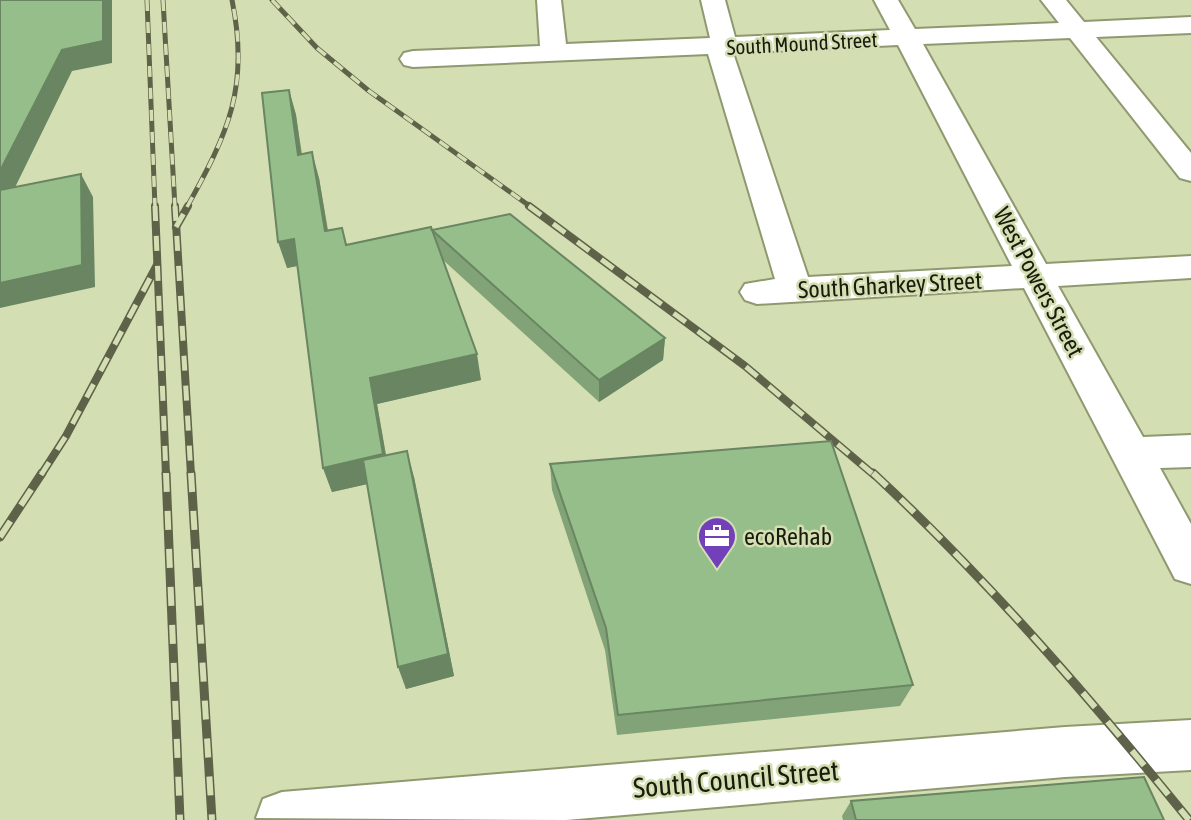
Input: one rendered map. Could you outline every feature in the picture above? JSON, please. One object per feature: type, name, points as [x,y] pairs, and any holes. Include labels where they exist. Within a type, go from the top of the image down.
[{"type":"street","points":[[550,0],[554,54]]},
{"type":"street","points":[[713,0],[725,47],[720,52],[795,290]]},
{"type":"street","name":"West Powers Street","points":[[886,0],[1191,565]]},
{"type":"street","points":[[1053,0],[1191,172]]},
{"type":"street","name":"South Mound Street","points":[[413,59],[1191,25]]},
{"type":"street","points":[[1159,131],[1191,129]]},
{"type":"street","name":"South Gharkey Street","points":[[757,292],[1191,267]]},
{"type":"street","points":[[1131,454],[1191,451]]},
{"type":"street","name":"South Council Street","points":[[282,818],[1051,753],[1191,744]]},
{"type":"building","points":[[0,0],[103,0],[103,41],[62,50],[0,171]]},
{"type":"building","points":[[289,90],[298,155],[312,152],[325,231],[342,228],[346,245],[431,227],[477,354],[370,378],[383,454],[323,468],[294,239],[278,242],[262,93]]},
{"type":"building","points":[[81,174],[82,265],[0,283],[0,190]]},
{"type":"building","points":[[510,214],[665,338],[599,380],[432,230]]},
{"type":"building","name":"ecoRehab","points":[[831,441],[913,685],[618,715],[606,628],[550,464]]},
{"type":"building","points":[[407,451],[448,654],[398,667],[363,460]]},
{"type":"building","points":[[1144,777],[1164,820],[856,820],[851,801]]},
{"type":"railway","points":[[147,0],[155,207]]},
{"type":"railway","points":[[163,0],[175,207]]},
{"type":"railway","points":[[187,207],[214,156],[232,108],[238,59],[232,0]]},
{"type":"railway","points":[[272,0],[317,48],[369,91],[531,207]]},
{"type":"railway","points":[[155,206],[166,475]]},
{"type":"railway","points":[[175,206],[176,227]]},
{"type":"railway","points":[[176,227],[188,206]]},
{"type":"railway","points":[[529,206],[745,366],[874,475]]},
{"type":"railway","points":[[176,227],[191,475]]},
{"type":"railway","points":[[41,475],[66,436],[157,265]]},
{"type":"railway","points":[[0,537],[42,473]]},
{"type":"railway","points":[[166,473],[180,820]]},
{"type":"railway","points":[[191,473],[212,820]]},
{"type":"railway","points":[[873,473],[957,555],[1037,641],[1189,820]]},
{"type":"place","name":"ecoRehab","points":[[717,570]]}]
